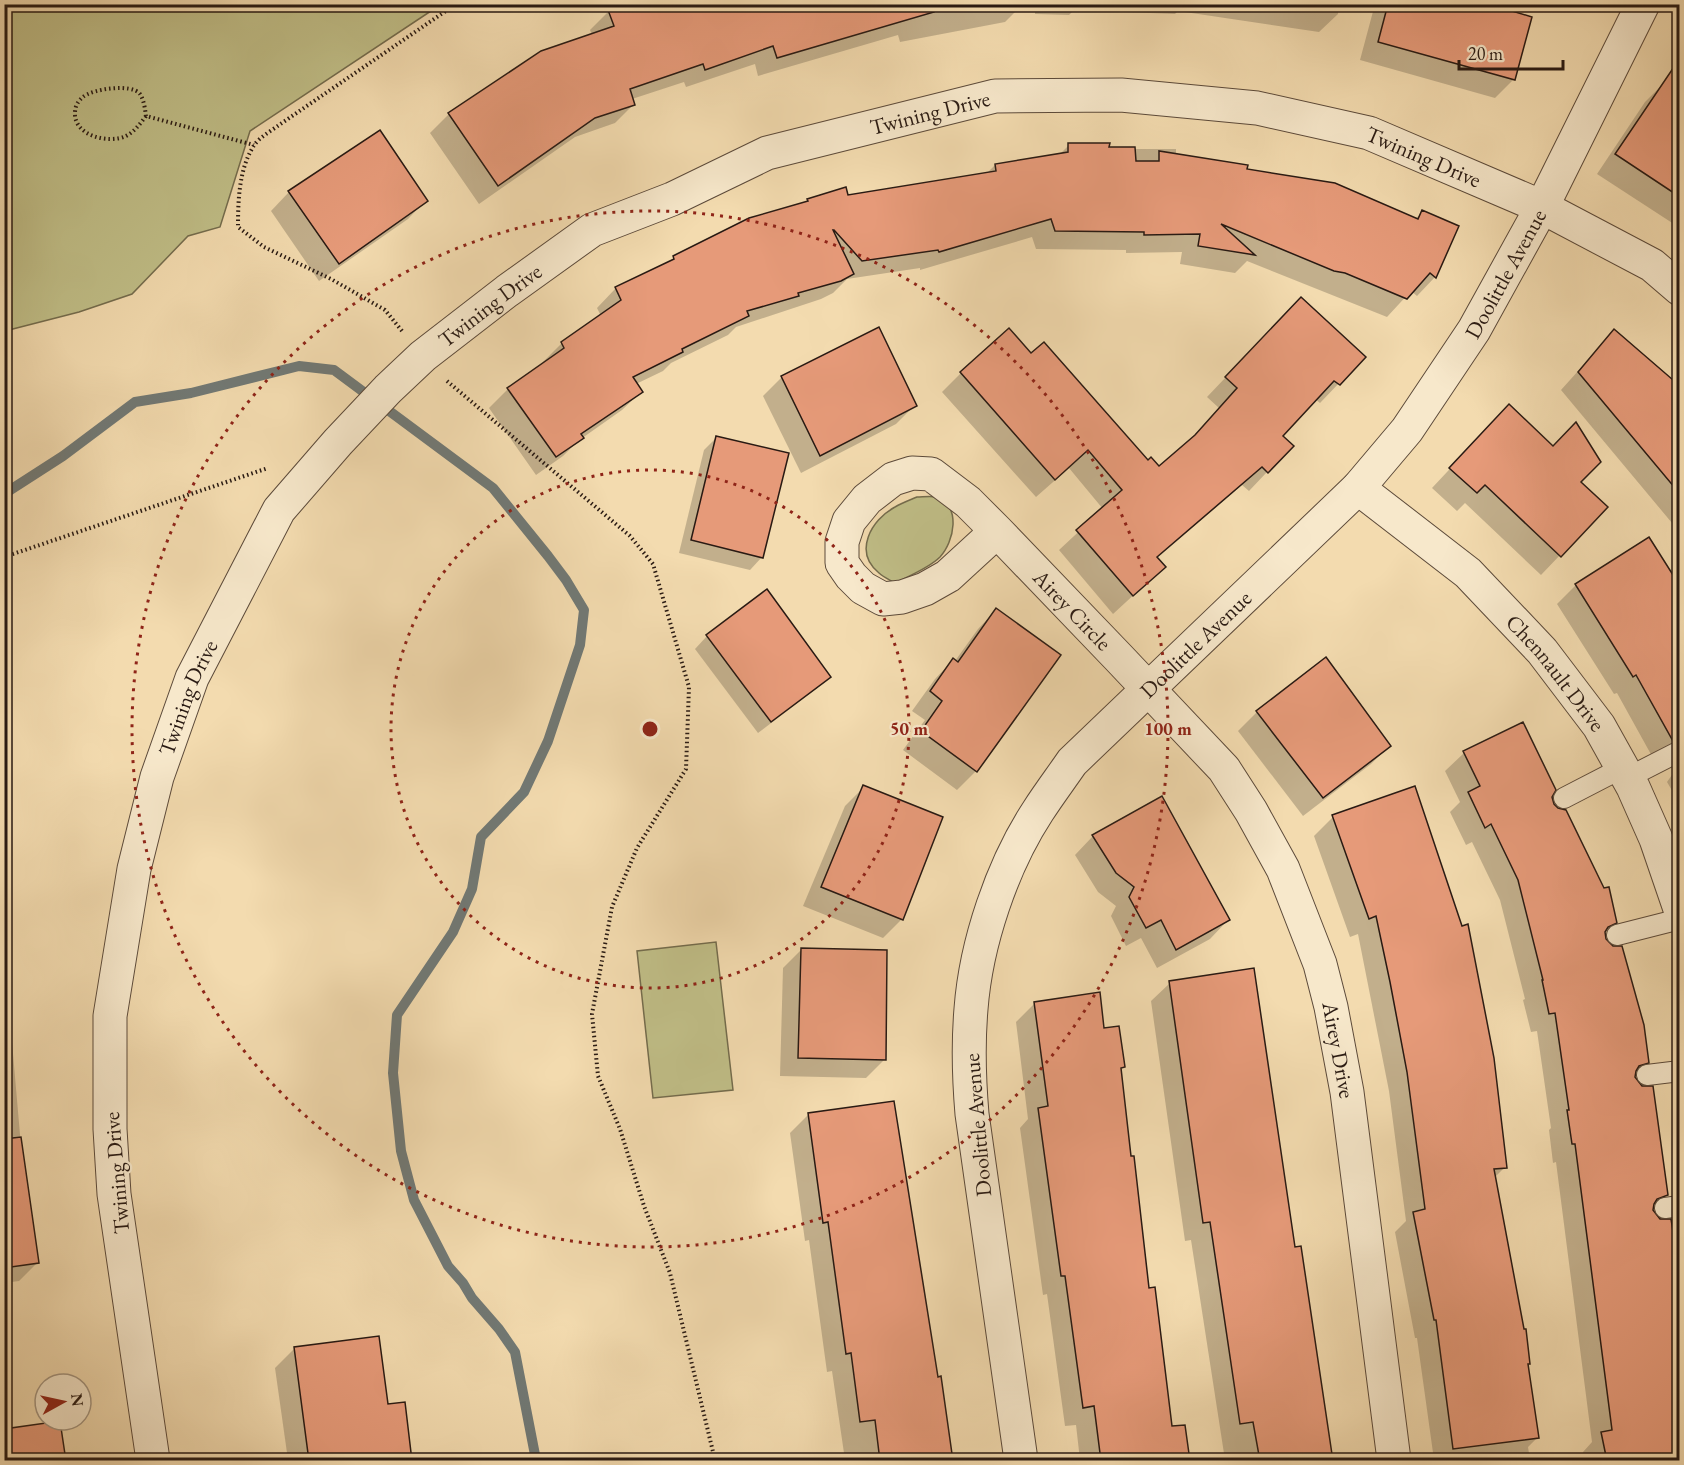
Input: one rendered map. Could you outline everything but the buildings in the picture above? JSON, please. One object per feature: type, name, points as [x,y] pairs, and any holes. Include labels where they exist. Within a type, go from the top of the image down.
[{"type":"street","name":"Doolittle Avenue","points":[[1021,1461],[972,1114],[968,1067],[971,1007],[980,954],[994,903],[1012,859],[1037,812],[1072,762],[1358,488],[1407,430],[1474,330],[1542,207],[1643,4]]},
{"type":"street","name":"Twining Drive","points":[[153,1461],[114,1194],[110,1129],[110,1016],[134,869],[157,777],[192,678],[279,510],[388,389],[423,356],[507,291],[591,230],[672,199],[767,153],[995,96],[1121,95],[1257,108],[1369,134],[1542,207],[1652,265],[1680,289]]},
{"type":"street","name":"Airey Circle","points":[[997,531],[948,576],[925,589],[902,597],[883,599],[863,588],[842,563],[842,542],[849,521],[867,499],[893,479],[912,473],[931,474],[968,502],[997,531],[1149,689]]},
{"type":"street","name":"Chennault Drive","points":[[1358,488],[1467,573],[1535,644],[1599,726],[1625,773],[1656,839],[1678,894]]},
{"type":"street","name":"Airey Drive","points":[[1149,689],[1224,769],[1251,811],[1283,869],[1320,964],[1331,1007],[1347,1092],[1394,1461]]},
{"type":"lane","points":[[1564,798],[1680,751]]},
{"type":"lane","points":[[1617,935],[1680,919]]},
{"type":"lane","points":[[1647,1076],[1680,1071]]},
{"type":"path","points":[[456,4],[279,125],[254,145],[247,161],[238,196],[238,227],[264,247],[332,279],[385,310],[423,356],[457,390],[630,536],[653,564],[689,687],[686,769],[637,848],[612,907],[592,1014],[598,1076],[620,1129],[670,1273],[715,1461]]},
{"type":"path","points":[[116,88],[131,88],[140,94],[146,116],[126,136],[103,140],[87,133],[76,122],[75,113],[77,103],[85,95],[116,88]]},
{"type":"path","points":[[146,116],[254,145]]},
{"type":"path","points":[[4,557],[270,467]]},
{"type":"shaded area","points":[[5,4],[440,5],[250,131],[220,227],[188,236],[132,294],[79,312],[5,331]]},
{"type":"shaded area","points":[[917,497],[936,497],[950,508],[952,534],[940,557],[895,583],[871,565],[867,556],[868,537],[886,513]]},
{"type":"shaded area","points":[[716,942],[733,1090],[653,1098],[637,951]]},
{"type":"waterway","points":[[4,494],[63,456],[135,402],[191,393],[299,366],[334,370],[493,488],[566,580],[584,610],[580,645],[548,741],[524,792],[481,837],[472,889],[453,932],[397,1015],[393,1073],[401,1151],[414,1200],[448,1266],[515,1352],[536,1460]]}]
